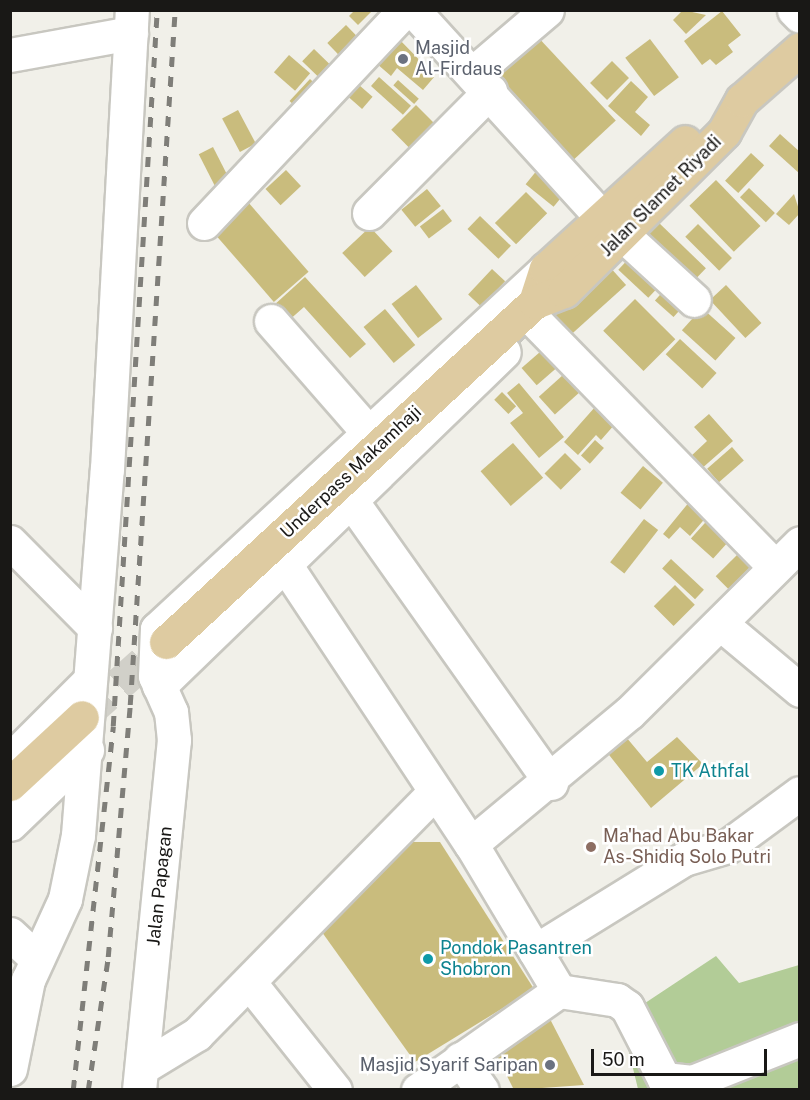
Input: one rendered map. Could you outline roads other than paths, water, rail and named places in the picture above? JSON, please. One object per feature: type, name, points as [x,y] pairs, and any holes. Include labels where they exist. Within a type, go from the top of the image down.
[{"type":"main road","name":"Underpass Makamhaji","points":[[166,642],[545,296],[613,227],[710,119],[742,100],[800,49]]},
{"type":"main road","points":[[10,784],[82,717]]},
{"type":"street","points":[[204,223],[405,10]]},
{"type":"street","points":[[413,10],[482,82],[613,227],[694,300]]},
{"type":"street","points":[[369,213],[547,10]]},
{"type":"street","points":[[794,10],[800,16]]},
{"type":"street","points":[[10,55],[131,22],[87,750],[71,882],[37,959],[10,1069]]},
{"type":"street","points":[[159,686],[159,625],[367,431],[545,296]]},
{"type":"street","points":[[159,686],[350,499],[545,296]]},
{"type":"street","points":[[545,296],[774,566]]},
{"type":"street","points":[[271,321],[367,431]]},
{"type":"street","points":[[350,499],[551,783]]},
{"type":"street","points":[[10,542],[95,628]]},
{"type":"street","points":[[471,844],[551,783],[721,624],[774,566],[800,543]]},
{"type":"street","points":[[284,564],[471,844],[559,991]]},
{"type":"street","points":[[721,624],[800,690]]},
{"type":"street","points":[[10,760],[90,680]]},
{"type":"street","name":"Jalan Papagan","points":[[141,1078],[174,740],[171,712],[159,686]]},
{"type":"street","points":[[10,824],[87,750]]},
{"type":"street","points":[[141,1078],[183,1046],[249,982],[435,792]]},
{"type":"street","points":[[535,951],[684,859],[728,846],[800,793]]},
{"type":"street","points":[[10,934],[37,959]]},
{"type":"street","points":[[249,982],[335,1089]]},
{"type":"street","points":[[418,1089],[559,991],[622,1003],[657,1070],[673,1082],[692,1082],[800,1039]]},
{"type":"street","points":[[460,1059],[482,1089]]},
{"type":"tunnel","points":[[82,717],[166,642]]},
{"type":"railway","points":[[73,1090],[113,726],[157,10]]},
{"type":"railway","points":[[88,1090],[108,957],[130,705],[175,10]]},
{"type":"place","name":"Masjid Al-Firdaus","points":[[403,59]]},
{"type":"place","name":"TK Athfal","points":[[659,771]]},
{"type":"place","name":"Ma'had Abu Bakar As-Shidiq Solo Putri","points":[[591,847]]},
{"type":"place","name":"Pondok Pasantren Shobron","points":[[428,959]]},
{"type":"place","name":"Masjid Syarif Saripan","points":[[550,1065]]}]
